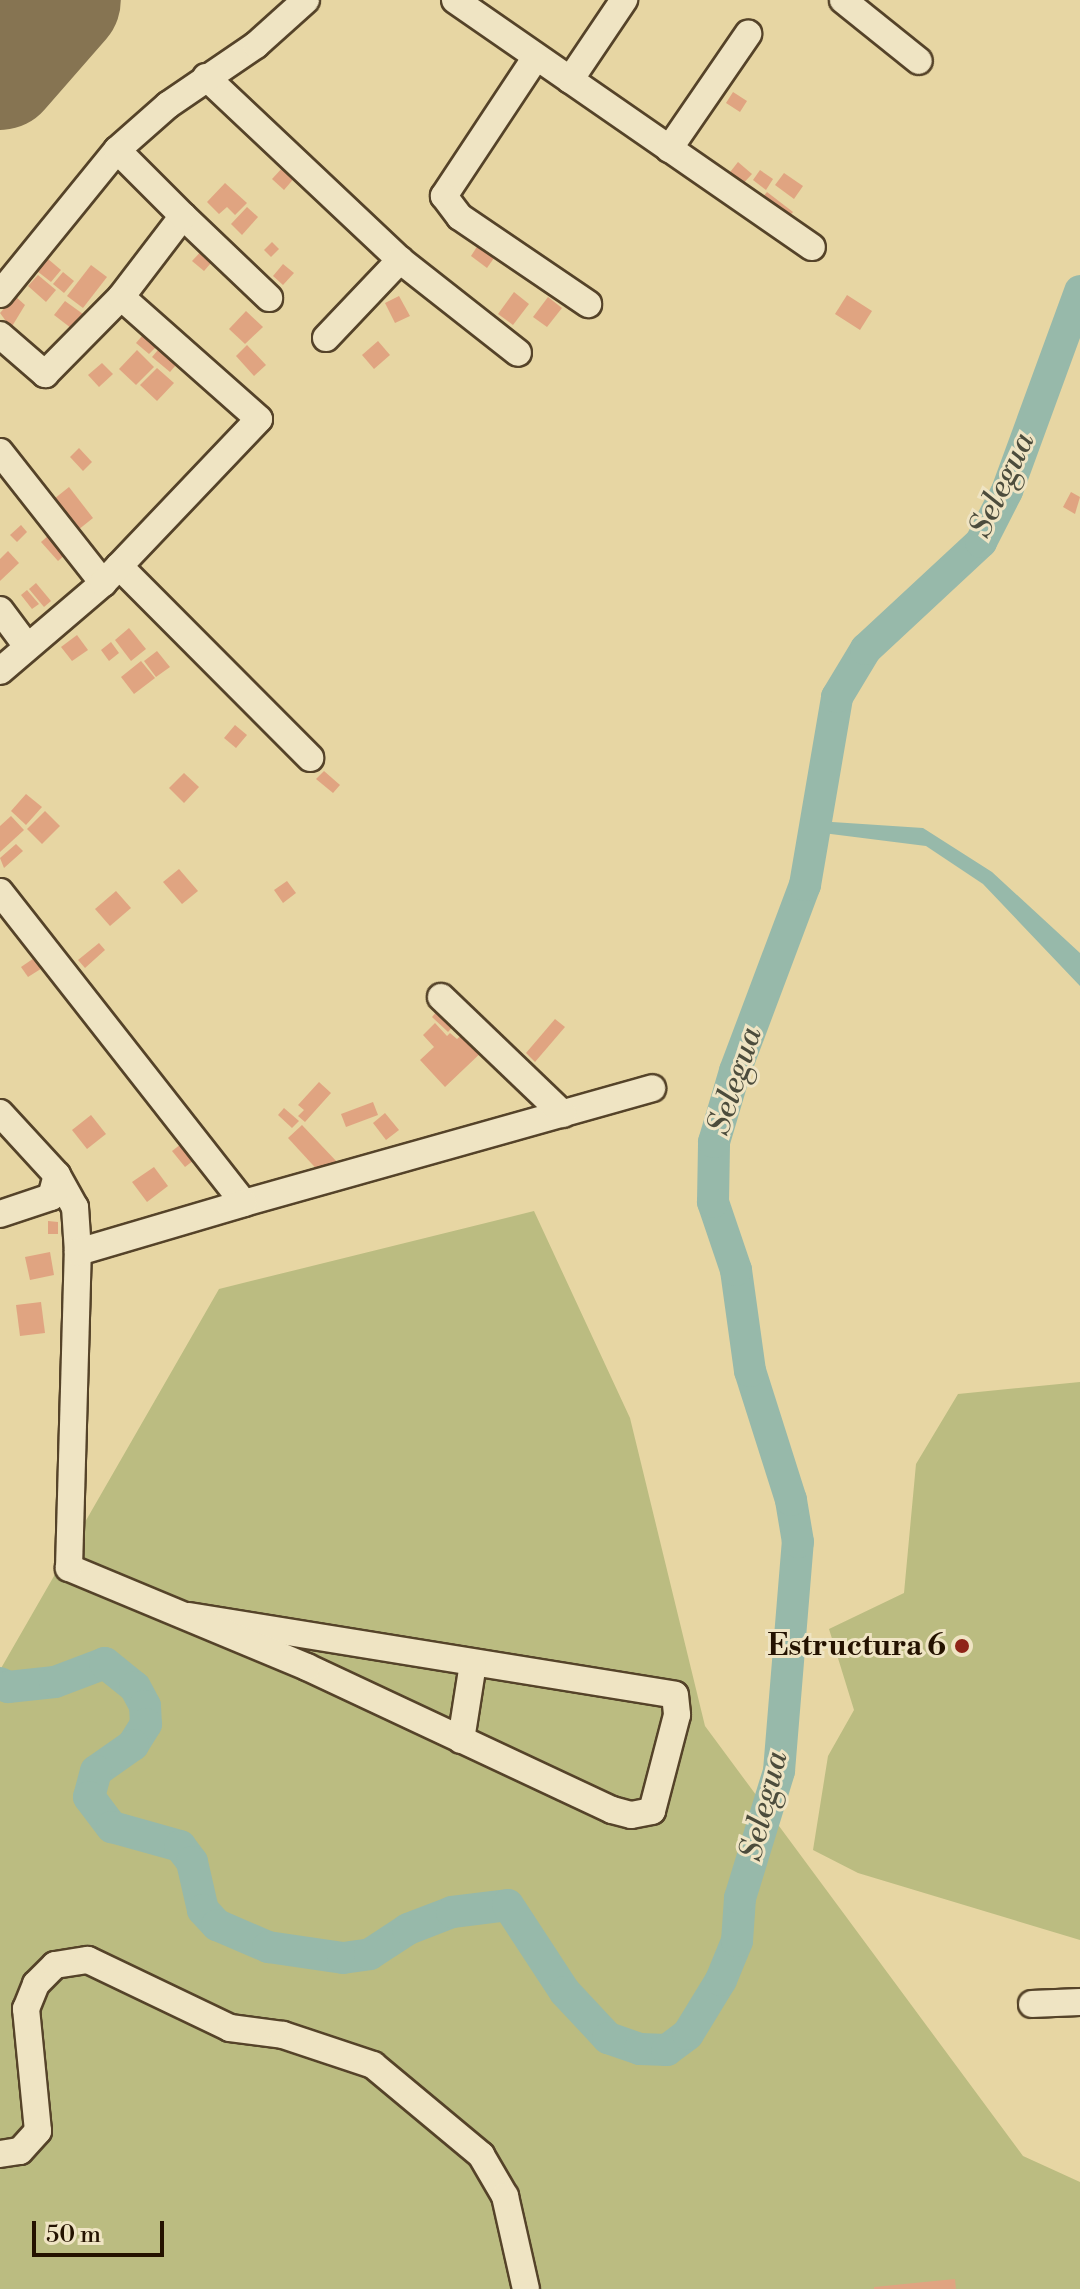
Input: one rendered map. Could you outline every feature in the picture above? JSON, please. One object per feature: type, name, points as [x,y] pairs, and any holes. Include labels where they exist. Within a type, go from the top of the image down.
[{"type":"street","points":[[0,294],[117,150],[206,77],[256,45],[306,0]]},
{"type":"street","points":[[455,0],[812,247]]},
{"type":"street","points":[[570,80],[624,0]]},
{"type":"street","points":[[843,0],[919,61]]},
{"type":"street","points":[[669,149],[748,34]]},
{"type":"street","points":[[536,57],[444,196],[460,217],[588,304]]},
{"type":"street","points":[[206,77],[400,260],[518,353]]},
{"type":"street","points":[[117,150],[269,298]]},
{"type":"street","points":[[0,335],[45,374],[121,297],[183,216]]},
{"type":"street","points":[[326,338],[400,260]]},
{"type":"street","points":[[0,671],[26,645],[111,575],[259,419],[121,297]]},
{"type":"street","points":[[0,452],[111,575],[310,758]]},
{"type":"street","points":[[0,610],[26,645]]},
{"type":"street","points":[[0,892],[244,1203]]},
{"type":"street","points":[[441,997],[563,1114]]},
{"type":"street","points":[[78,1252],[652,1088]]},
{"type":"street","points":[[0,1113],[57,1175],[75,1207],[78,1252],[65,1563],[74,1572],[189,1616],[612,1810],[641,1815],[652,1811],[677,1715],[675,1695],[189,1616]]},
{"type":"street","points":[[0,1214],[51,1197],[57,1175]]},
{"type":"street","points":[[461,1740],[473,1663]]},
{"type":"street","points":[[0,2154],[20,2151],[38,2131],[26,2009],[36,1984],[55,1965],[88,1960],[230,2028],[283,2035],[373,2065],[481,2155],[505,2196],[526,2289]]},
{"type":"street","points":[[1032,2004],[1080,2002]]},
{"type":"green space","points":[[534,1211],[630,1418],[705,1726],[1023,2156],[1080,2182],[1080,2289],[0,2289],[0,1670],[219,1289]]},
{"type":"green space","points":[[1080,1382],[1080,1940],[858,1873],[813,1850],[828,1756],[854,1710],[829,1629],[904,1593],[916,1464],[958,1394]]},
{"type":"shaded area","points":[[817,821],[923,828],[992,872],[1080,953],[1080,986],[983,884],[926,846],[815,832]]},
{"type":"building","points":[[733,92],[747,101],[740,112],[726,103]]},
{"type":"building","points":[[738,162],[752,174],[740,187],[727,176]]},
{"type":"building","points":[[284,166],[296,176],[284,190],[272,179]]},
{"type":"building","points":[[760,170],[773,179],[766,190],[753,180]]},
{"type":"building","points":[[784,173],[803,186],[794,199],[775,185]]},
{"type":"building","points":[[225,183],[247,203],[235,215],[227,207],[219,214],[207,202]]},
{"type":"building","points":[[767,192],[793,212],[783,224],[757,204]]},
{"type":"building","points":[[247,207],[258,217],[242,235],[231,224]]},
{"type":"building","points":[[482,239],[499,251],[487,268],[471,256]]},
{"type":"building","points":[[272,242],[279,249],[271,257],[264,250]]},
{"type":"building","points":[[206,246],[217,256],[204,271],[192,261]]},
{"type":"building","points":[[48,259],[61,270],[51,282],[37,271]]},
{"type":"building","points":[[283,264],[294,273],[283,285],[273,276]]},
{"type":"building","points":[[91,265],[107,277],[83,308],[67,296]]},
{"type":"building","points":[[63,272],[74,281],[64,293],[53,284]]},
{"type":"building","points":[[38,275],[56,290],[46,302],[28,286]]},
{"type":"building","points":[[514,292],[529,304],[513,325],[498,314]]},
{"type":"building","points":[[847,295],[872,311],[860,330],[835,314]]},
{"type":"building","points":[[15,296],[25,305],[11,328],[0,313]]},
{"type":"building","points":[[399,296],[410,316],[395,323],[385,303]]},
{"type":"building","points":[[548,297],[562,308],[547,327],[533,317]]},
{"type":"building","points":[[65,301],[83,314],[71,328],[54,315]]},
{"type":"building","points":[[246,311],[263,327],[245,344],[229,329]]},
{"type":"building","points":[[148,329],[162,341],[149,354],[136,343]]},
{"type":"building","points":[[378,341],[390,355],[374,369],[362,355]]},
{"type":"building","points":[[163,344],[181,359],[170,372],[152,357]]},
{"type":"building","points":[[247,345],[266,365],[254,376],[236,356]]},
{"type":"building","points":[[137,350],[154,367],[136,385],[119,369]]},
{"type":"building","points":[[102,363],[113,374],[99,387],[88,375]]},
{"type":"building","points":[[157,368],[174,383],[157,401],[140,385]]},
{"type":"building","points":[[79,448],[92,462],[83,471],[70,457]]},
{"type":"building","points":[[69,487],[93,518],[78,530],[54,499]]},
{"type":"building","points":[[1071,492],[1080,497],[1075,514],[1063,507]]},
{"type":"building","points":[[21,525],[27,532],[17,542],[10,535]]},
{"type":"building","points":[[49,535],[66,554],[58,561],[41,542]]},
{"type":"building","points":[[8,551],[19,563],[0,581],[0,559]]},
{"type":"building","points":[[36,583],[51,601],[44,607],[29,589]]},
{"type":"building","points":[[27,590],[39,604],[32,609],[21,595]]},
{"type":"building","points":[[129,628],[146,649],[131,661],[115,640]]},
{"type":"building","points":[[77,635],[88,650],[72,661],[61,647]]},
{"type":"building","points":[[111,642],[119,653],[109,661],[101,650]]},
{"type":"building","points":[[157,651],[170,667],[156,677],[144,661]]},
{"type":"building","points":[[141,661],[155,678],[134,694],[121,677]]},
{"type":"building","points":[[235,725],[247,735],[236,748],[224,738]]},
{"type":"building","points":[[324,771],[340,785],[333,793],[316,779]]},
{"type":"building","points":[[184,773],[199,787],[184,803],[169,788]]},
{"type":"building","points":[[26,794],[42,807],[26,825],[11,811]]},
{"type":"building","points":[[45,811],[60,826],[42,844],[27,829]]},
{"type":"building","points":[[11,816],[24,830],[0,852],[0,826]]},
{"type":"building","points":[[16,844],[23,851],[4,868],[0,858]]},
{"type":"building","points":[[179,869],[198,891],[182,904],[163,882]]},
{"type":"building","points":[[287,881],[296,893],[283,903],[274,890]]},
{"type":"building","points":[[116,891],[131,908],[110,926],[95,909]]},
{"type":"building","points":[[99,943],[105,950],[85,968],[78,960]]},
{"type":"building","points":[[40,954],[47,965],[28,977],[21,967]]},
{"type":"building","points":[[444,1003],[461,1017],[448,1032],[432,1017]]},
{"type":"building","points":[[555,1019],[565,1027],[535,1062],[526,1053]]},
{"type":"building","points":[[435,1023],[447,1036],[450,1033],[457,1039],[465,1032],[486,1048],[445,1087],[420,1060],[434,1047],[423,1035]]},
{"type":"building","points":[[319,1082],[331,1093],[305,1122],[298,1116],[304,1110],[298,1105]]},
{"type":"building","points":[[373,1102],[378,1115],[346,1127],[341,1114]]},
{"type":"building","points":[[284,1108],[299,1121],[292,1128],[278,1115]]},
{"type":"building","points":[[385,1113],[399,1130],[386,1140],[373,1123]]},
{"type":"building","points":[[91,1115],[106,1134],[87,1149],[72,1130]]},
{"type":"building","points":[[302,1125],[338,1163],[323,1176],[288,1138]]},
{"type":"building","points":[[185,1141],[198,1157],[185,1167],[172,1151]]},
{"type":"building","points":[[154,1167],[168,1186],[147,1202],[132,1182]]},
{"type":"building","points":[[48,1221],[58,1222],[58,1234],[48,1234]]},
{"type":"building","points":[[50,1252],[54,1275],[30,1280],[25,1257]]},
{"type":"building","points":[[41,1302],[45,1333],[20,1336],[16,1305]]},
{"type":"building","points":[[955,2279],[956,2289],[874,2289],[874,2287]]},
{"type":"waterway","name":"Selegua","points":[[0,1683],[8,1687],[55,1682],[105,1663],[135,1687],[145,1706],[146,1724],[133,1745],[96,1771],[89,1797],[112,1827],[180,1846],[192,1862],[203,1910],[217,1925],[268,1947],[343,1958],[370,1954],[408,1929],[452,1912],[508,1905],[565,1992],[608,2038],[640,2049],[667,2050],[688,2034],[721,1980],[737,1941],[740,1898],[779,1771],[798,1542],[791,1500],[750,1371],[736,1270],[713,1202],[714,1142],[735,1071],[805,885],[837,697],[866,649],[981,542],[1007,491],[1080,291]]},
{"type":"runway","points":[[0,71],[62,0]]},
{"type":"place","name":"Estructura 6","points":[[962,1646]]}]
